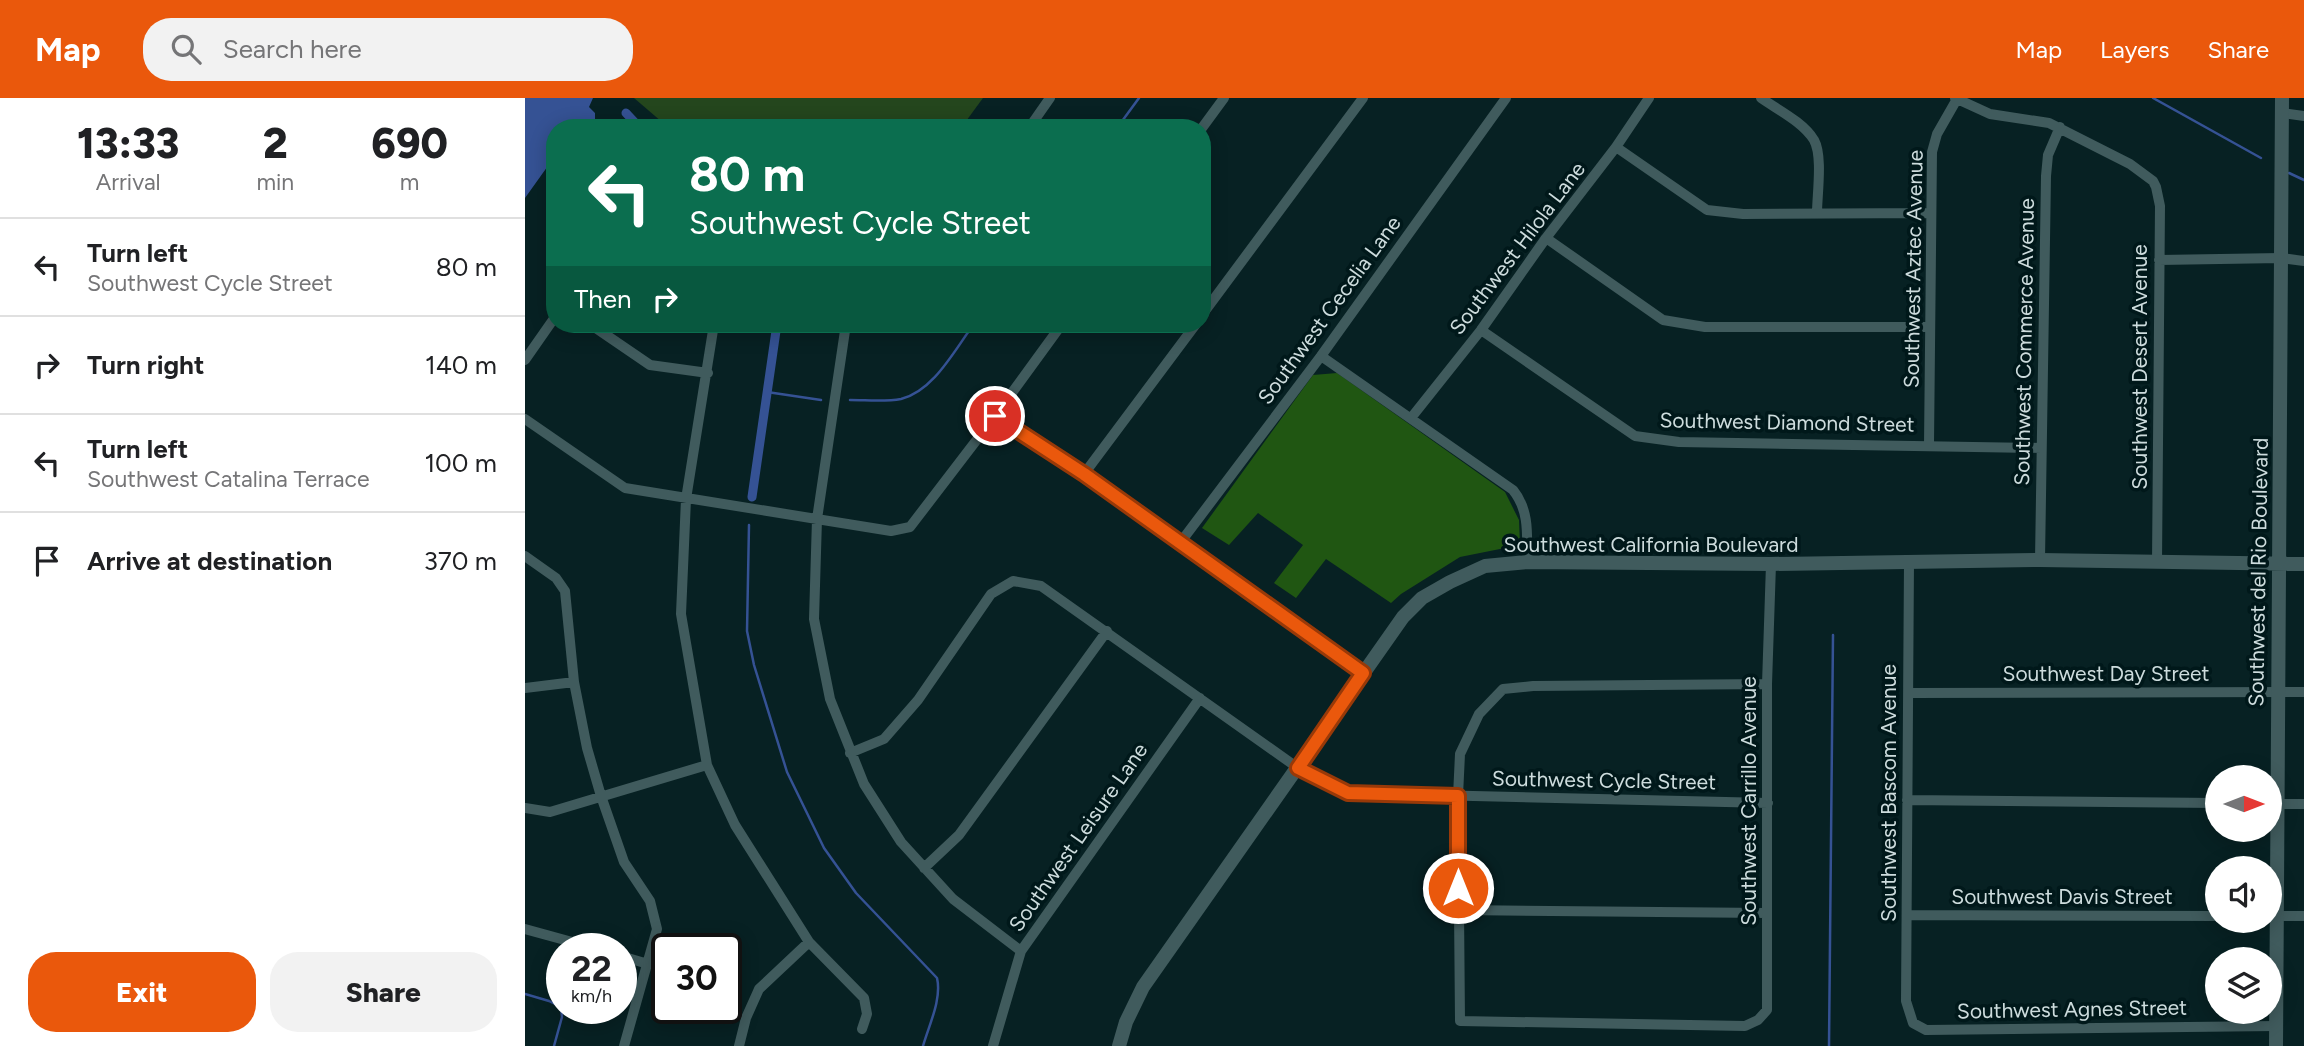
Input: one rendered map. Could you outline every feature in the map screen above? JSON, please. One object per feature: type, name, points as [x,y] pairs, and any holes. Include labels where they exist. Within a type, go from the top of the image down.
[{"type":"street","points":[[1035,119],[1050,98]]},
{"type":"street","points":[[1209,119],[1224,98]]},
{"type":"street","points":[[1211,303],[1363,98]]},
{"type":"street","name":"Southwest Cecelia Lane","points":[[1180,543],[1321,356],[1506,98]]},
{"type":"street","name":"Southwest Hilola Lane","points":[[1411,418],[1481,330],[1649,98]]},
{"type":"street","points":[[1761,98],[1800,126],[1814,140],[1818,164],[1817,213]]},
{"type":"street","name":"Southwest del Rio Boulevard","points":[[2275,765],[2280,564],[2282,98]]},
{"type":"street","points":[[1956,99],[1990,114],[2039,120],[2060,127]]},
{"type":"street","name":"Southwest Aztec Avenue","points":[[1929,445],[1932,152],[1937,134],[1956,99]]},
{"type":"street","points":[[2282,113],[2304,116]]},
{"type":"street","name":"Southwest Desert Avenue","points":[[2060,127],[2148,176],[2157,187],[2157,563]]},
{"type":"street","name":"Southwest Commerce Avenue","points":[[2040,560],[2046,176],[2048,155],[2060,127]]},
{"type":"street","points":[[1616,147],[1707,209],[1743,214],[1930,213]]},
{"type":"street","points":[[1546,239],[1663,320],[1705,327],[1929,327]]},
{"type":"street","points":[[2159,260],[2281,258],[2304,261]]},
{"type":"street","points":[[525,360],[546,330]]},
{"type":"street","name":"Southwest Diamond Street","points":[[1481,330],[1635,436],[1679,442],[2041,448]]},
{"type":"street","points":[[603,333],[650,365],[708,373]]},
{"type":"street","points":[[713,333],[686,499],[681,614],[707,765],[735,825],[809,942],[864,998],[867,1014],[862,1029]]},
{"type":"street","points":[[845,333],[817,519],[814,619],[830,699],[850,753],[874,803],[901,842],[953,899],[1021,951]]},
{"type":"street","points":[[525,419],[625,488],[891,531],[910,527],[1055,333]]},
{"type":"street","points":[[1084,474],[1189,333]]},
{"type":"street","points":[[1321,356],[1502,481],[1519,498],[1526,513],[1527,562]]},
{"type":"street","points":[[995,416],[1084,474],[1363,673]]},
{"type":"street","points":[[525,556],[556,578],[565,592],[573,682],[601,796],[624,862],[650,901],[657,929],[624,1046]]},
{"type":"street","name":"Southwest California Boulevard","points":[[1119,1046],[1126,1023],[1143,987],[1403,617],[1422,598],[1485,566],[1527,562],[1771,564],[2040,560],[2304,564]]},
{"type":"street","name":"Southwest Bascom Avenue","points":[[1909,562],[1906,1001],[1913,1023]]},
{"type":"street","name":"Southwest Carrillo Avenue","points":[[1458,911],[1460,1021],[1745,1026],[1758,1020],[1767,1010],[1767,684],[1771,564]]},
{"type":"street","name":"Southwest Cycle Street","points":[[850,753],[884,739],[918,700],[991,594],[1013,581],[1041,586],[1298,768],[1348,793],[1768,803]]},
{"type":"street","points":[[924,868],[959,835],[1107,631]]},
{"type":"street","points":[[525,688],[573,682]]},
{"type":"street","points":[[1767,684],[1503,688],[1479,714],[1460,754],[1458,796],[1458,911],[1767,913]]},
{"type":"street","name":"Southwest Day Street","points":[[1908,693],[2304,692]]},
{"type":"street","name":"Southwest Leisure Lane","points":[[993,1046],[1021,951],[1200,698]]},
{"type":"street","points":[[525,808],[550,812],[707,765]]},
{"type":"street","points":[[1907,800],[2205,803]]},
{"type":"street","points":[[2282,804],[2304,804]]},
{"type":"street","name":"Southwest Davis Street","points":[[1907,915],[2205,916]]},
{"type":"street","points":[[2282,916],[2304,916]]},
{"type":"street","points":[[525,929],[546,935]]},
{"type":"street","name":"Southwest del Rio Boulevard","points":[[2273,933],[2276,1046]]},
{"type":"street","points":[[739,1046],[746,1018],[759,989],[809,942]]},
{"type":"street","points":[[637,961],[649,964]]},
{"type":"street","name":"Southwest Agnes Street","points":[[1913,1023],[1926,1030],[2276,1026]]},
{"type":"green space","points":[[634,98],[983,98],[968,119],[658,119]]},
{"type":"green space","points":[[1337,373],[1505,492],[1519,520],[1520,545],[1460,557],[1391,603],[1326,559],[1296,598],[1274,583],[1303,545],[1258,513],[1229,545],[1202,528],[1313,375]]},
{"type":"water","points":[[525,98],[593,98],[589,107],[595,113],[595,119],[546,119],[546,169],[525,198]]},
{"type":"waterway","points":[[1124,119],[1139,98]]},
{"type":"waterway","points":[[2153,98],[2261,158]]},
{"type":"waterway","points":[[626,113],[632,119]]},
{"type":"waterway","points":[[2289,173],[2304,180]]},
{"type":"waterway","points":[[752,497],[776,333]]},
{"type":"waterway","points":[[850,400],[895,400],[913,395],[943,368],[968,333]]},
{"type":"waterway","points":[[767,392],[821,400]]},
{"type":"waterway","points":[[749,525],[747,631],[754,665],[787,772],[824,848],[856,893],[937,978],[938,995],[923,1046]]},
{"type":"waterway","points":[[1829,1046],[1833,635]]},
{"type":"waterway","points":[[525,994],[561,1007],[562,1017],[554,1046]]},
{"type":"route","points":[[995,416],[1084,474],[1363,673],[1298,768],[1348,793],[1458,796],[1458,888]]}]
